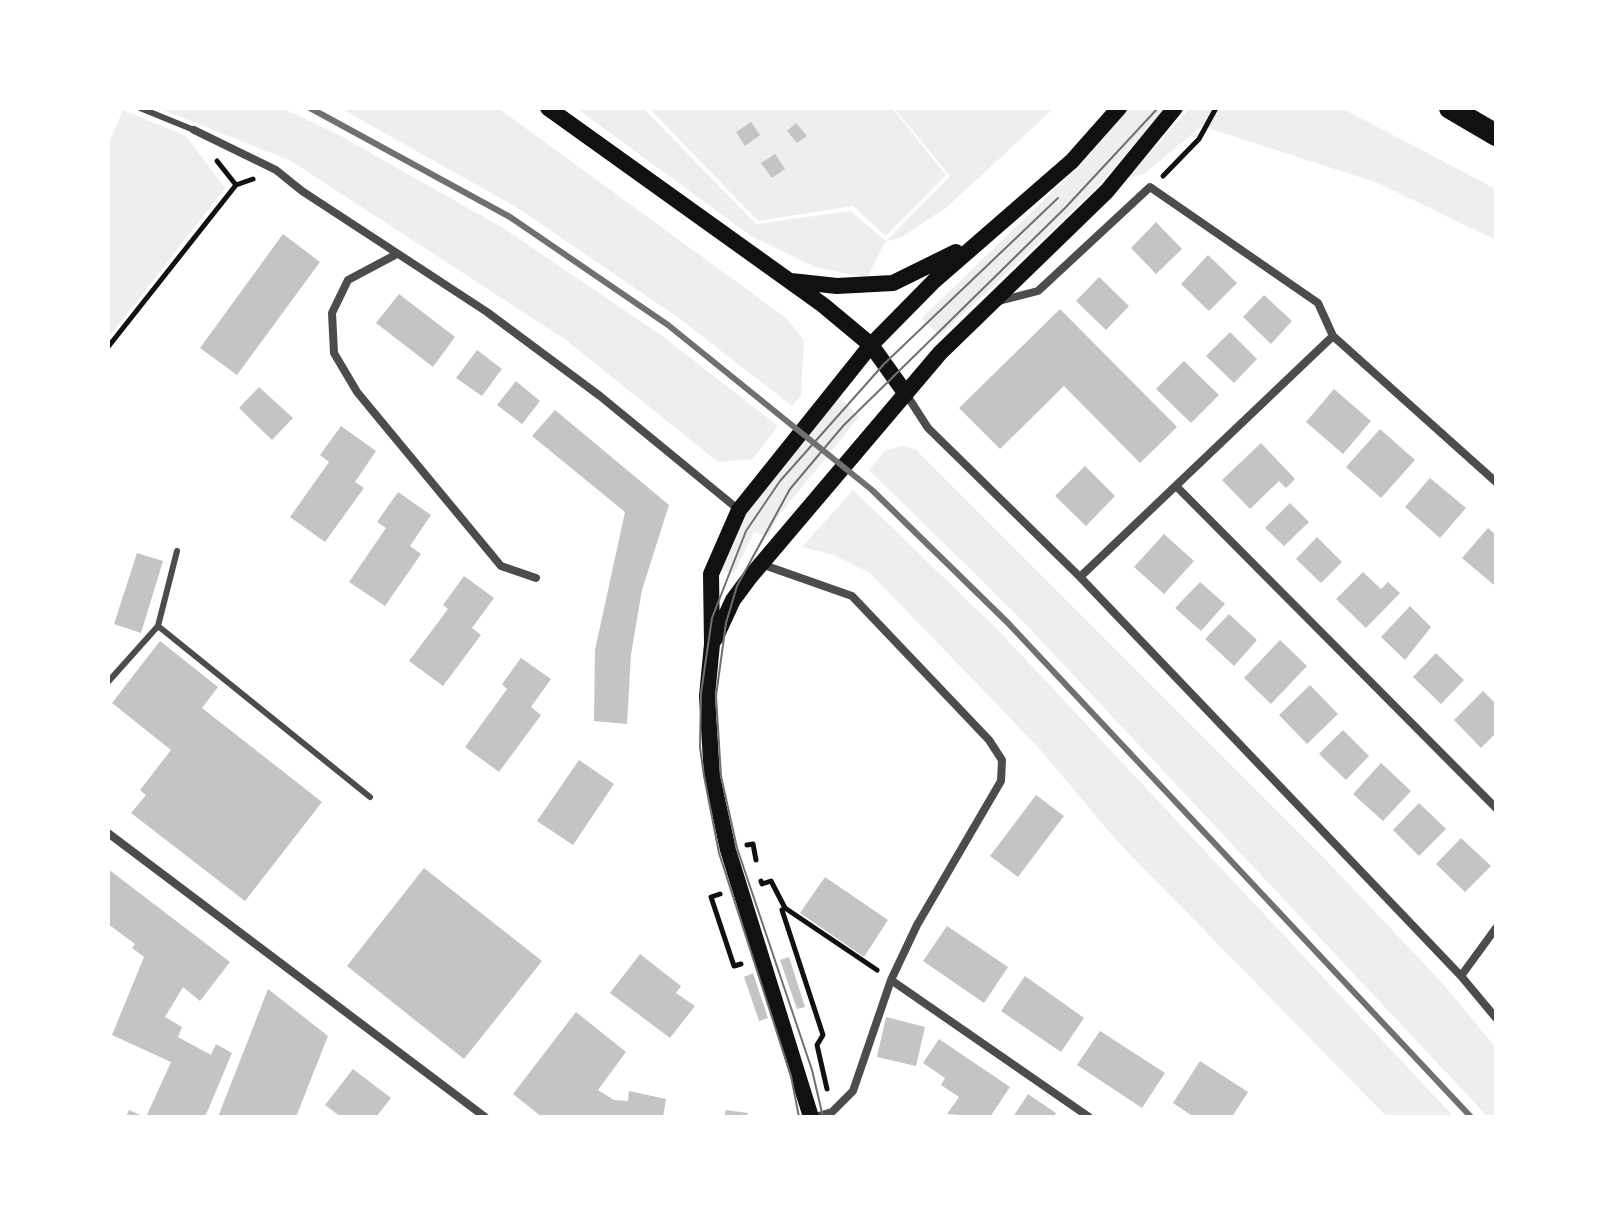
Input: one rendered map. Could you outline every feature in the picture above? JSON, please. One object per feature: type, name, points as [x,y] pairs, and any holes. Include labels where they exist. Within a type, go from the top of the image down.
[{"type":"highway","points":[[1450,108],[1496,135]]},
{"type":"main road","points":[[548,108],[789,281],[871,345],[906,394]]},
{"type":"main road","points":[[813,1117],[728,850],[712,776],[707,696],[712,644],[711,574],[739,510],[871,345],[925,289],[1072,161],[1119,108]]},
{"type":"main road","points":[[712,644],[733,600],[761,564],[940,353],[1107,191],[1175,108]]},
{"type":"main road","points":[[789,281],[837,286],[893,283],[918,274],[983,238]]},
{"type":"street","points":[[194,130],[276,170],[487,312],[600,396],[739,510]]},
{"type":"street","points":[[991,303],[1038,291],[1150,187],[1318,303],[1333,336],[1496,482]]},
{"type":"street","points":[[397,254],[348,280],[332,313],[334,353],[357,392],[501,566],[536,578]]},
{"type":"street","points":[[1080,577],[1333,336]]},
{"type":"street","points":[[906,394],[928,428],[1080,577],[1461,976],[1496,1018]]},
{"type":"street","points":[[1177,487],[1496,808]]},
{"type":"street","points":[[761,564],[852,596],[989,740],[1002,760],[1001,781],[917,925],[891,980],[853,1091],[832,1112],[813,1117]]},
{"type":"street","points":[[108,833],[485,1117]]},
{"type":"street","points":[[1461,976],[1496,928]]},
{"type":"street","points":[[891,980],[1089,1117]]},
{"type":"lane","points":[[140,108],[194,130]]},
{"type":"lane","points":[[108,682],[158,626],[177,551]]},
{"type":"lane","points":[[158,626],[370,797]]},
{"type":"path","points":[[1150,187],[1199,139],[1216,108]]},
{"type":"path","points":[[108,347],[236,185],[276,170]]},
{"type":"path","points":[[725,893],[711,897],[734,966]]},
{"type":"path","points":[[792,949],[779,911],[783,909],[823,1035],[817,1045]]},
{"type":"path","points":[[816,930],[891,980]]},
{"type":"path","points":[[813,1035],[832,1112]]},
{"type":"shaded area","points":[[158,108],[282,108],[339,135],[503,228],[661,335],[778,426],[753,459],[718,462],[566,340],[291,161]]},
{"type":"shaded area","points":[[340,108],[498,108],[786,318],[804,340],[801,396],[792,406],[676,316],[516,207]]},
{"type":"shaded area","points":[[576,108],[643,108],[756,224],[850,211],[886,241],[867,278],[815,267],[751,236]]},
{"type":"shaded area","points":[[649,108],[892,108],[946,175],[886,236],[853,206],[758,221]]},
{"type":"shaded area","points":[[894,108],[1054,108],[947,207],[900,238],[886,241],[950,176]]},
{"type":"shaded area","points":[[1129,108],[1166,108],[1092,193],[940,336],[922,319],[924,316],[1088,157]]},
{"type":"shaded area","points":[[1190,108],[1341,108],[1496,189],[1496,240],[1378,183],[1202,126],[1144,174],[1126,179]]},
{"type":"shaded area","points":[[123,110],[186,136],[225,188],[108,338],[108,145]]},
{"type":"shaded area","points":[[842,400],[859,417],[779,515],[768,537],[754,532],[734,573],[721,570],[733,534],[751,502],[836,401]]},
{"type":"shaded area","points":[[901,446],[915,449],[1325,859],[1445,986],[1496,1048],[1496,1117],[1488,1117],[1017,615],[869,470],[885,451]]},
{"type":"shaded area","points":[[853,490],[999,631],[1454,1117],[1387,1117],[1117,841],[1037,746],[870,573],[834,555],[802,547]]},
{"type":"building","points":[[751,122],[760,135],[745,146],[736,132]]},
{"type":"building","points":[[796,123],[807,136],[797,143],[787,131]]},
{"type":"building","points":[[775,154],[785,169],[772,178],[761,163]]},
{"type":"building","points":[[1156,222],[1182,249],[1156,274],[1131,248]]},
{"type":"building","points":[[283,234],[320,262],[237,375],[200,348]]},
{"type":"building","points":[[1208,255],[1237,283],[1209,311],[1181,284]]},
{"type":"building","points":[[1099,277],[1129,306],[1106,330],[1076,301]]},
{"type":"building","points":[[399,294],[455,337],[433,367],[376,323]]},
{"type":"building","points":[[1264,295],[1292,321],[1271,344],[1243,317]]},
{"type":"building","points":[[1060,309],[1177,427],[1140,463],[1064,386],[1000,449],[959,408]]},
{"type":"building","points":[[1230,332],[1257,359],[1234,383],[1206,356]]},
{"type":"building","points":[[477,350],[502,369],[482,396],[456,378]]},
{"type":"building","points":[[1184,361],[1219,395],[1191,423],[1156,389]]},
{"type":"building","points":[[516,381],[540,401],[522,424],[497,405]]},
{"type":"building","points":[[259,387],[293,418],[272,440],[239,408]]},
{"type":"building","points":[[1334,389],[1371,421],[1343,454],[1306,422]]},
{"type":"building","points":[[555,410],[669,505],[642,590],[631,654],[627,724],[594,721],[595,650],[625,512],[532,436]]},
{"type":"building","points":[[341,426],[376,451],[355,482],[364,488],[325,542],[290,517],[329,462],[320,455]]},
{"type":"building","points":[[1380,429],[1415,460],[1381,498],[1346,467]]},
{"type":"building","points":[[1261,443],[1295,479],[1286,488],[1279,481],[1250,509],[1222,480]]},
{"type":"building","points":[[1085,466],[1115,496],[1086,526],[1055,496]]},
{"type":"building","points":[[1430,478],[1466,508],[1440,538],[1405,507]]},
{"type":"building","points":[[398,492],[431,515],[410,546],[421,554],[385,606],[349,582],[386,528],[377,522]]},
{"type":"building","points":[[1290,503],[1309,522],[1284,546],[1265,528]]},
{"type":"building","points":[[1488,528],[1496,535],[1494,585],[1462,558]]},
{"type":"building","points":[[1164,534],[1194,561],[1164,594],[1134,567]]},
{"type":"building","points":[[1317,537],[1342,562],[1321,583],[1296,559]]},
{"type":"building","points":[[137,553],[163,561],[141,633],[114,624]]},
{"type":"building","points":[[1363,572],[1381,589],[1388,582],[1400,593],[1366,628],[1336,599]]},
{"type":"building","points":[[464,576],[494,598],[472,628],[481,635],[443,686],[409,661],[448,609],[443,605]]},
{"type":"building","points":[[1200,582],[1225,604],[1201,631],[1175,608]]},
{"type":"building","points":[[1410,606],[1431,627],[1405,660],[1381,637]]},
{"type":"building","points":[[1229,614],[1257,640],[1234,666],[1205,639]]},
{"type":"building","points":[[1280,640],[1307,666],[1271,704],[1244,678]]},
{"type":"building","points":[[160,641],[218,687],[202,708],[322,802],[245,901],[131,813],[146,795],[140,790],[171,750],[112,703]]},
{"type":"building","points":[[1436,653],[1464,680],[1441,704],[1413,677]]},
{"type":"building","points":[[521,658],[551,679],[531,707],[541,715],[499,772],[465,747],[507,689],[502,684]]},
{"type":"building","points":[[1310,685],[1338,714],[1307,744],[1279,715]]},
{"type":"building","points":[[1483,691],[1496,704],[1496,733],[1481,748],[1454,720]]},
{"type":"building","points":[[1343,730],[1369,756],[1346,780],[1319,754]]},
{"type":"building","points":[[579,760],[614,784],[573,845],[537,821]]},
{"type":"building","points":[[1381,763],[1411,791],[1383,821],[1353,794]]},
{"type":"building","points":[[1036,795],[1064,816],[1018,877],[990,856]]},
{"type":"building","points":[[1419,803],[1446,829],[1419,856],[1393,830]]},
{"type":"building","points":[[1461,838],[1491,866],[1465,892],[1436,864]]},
{"type":"building","points":[[424,868],[542,961],[464,1059],[347,966]]},
{"type":"building","points":[[108,869],[230,962],[200,1001],[183,987],[165,1017],[182,1027],[178,1037],[211,1055],[216,1044],[232,1053],[205,1117],[146,1117],[171,1062],[112,1035],[144,957],[132,948],[135,944],[108,924]]},
{"type":"building","points":[[825,877],[888,920],[864,957],[800,913]]},
{"type":"building","points":[[947,926],[1008,967],[984,1003],[923,961]]},
{"type":"building","points":[[640,954],[681,986],[676,993],[695,1006],[670,1038],[610,993]]},
{"type":"building","points":[[789,957],[805,1007],[797,1009],[780,960]]},
{"type":"building","points":[[753,973],[768,1018],[759,1021],[744,977]]},
{"type":"building","points":[[1025,976],[1084,1018],[1061,1052],[1001,1011]]},
{"type":"building","points":[[268,989],[328,1036],[296,1117],[218,1117]]},
{"type":"building","points":[[576,1012],[626,1052],[598,1090],[614,1100],[628,1101],[629,1091],[666,1099],[663,1117],[542,1117],[513,1094]]},
{"type":"building","points":[[886,1017],[925,1027],[916,1066],[877,1057]]},
{"type":"building","points":[[1100,1031],[1165,1073],[1142,1108],[1077,1065]]},
{"type":"building","points":[[939,1039],[1010,1087],[990,1117],[947,1114],[959,1097],[941,1085],[945,1078],[923,1063]]},
{"type":"building","points":[[1200,1061],[1248,1092],[1232,1117],[1194,1117],[1173,1103]]},
{"type":"building","points":[[353,1069],[391,1098],[376,1117],[341,1117],[325,1105]]},
{"type":"building","points":[[1028,1094],[1056,1113],[1054,1117],[1013,1117]]},
{"type":"building","points":[[129,1110],[145,1117],[126,1117]]},
{"type":"building","points":[[726,1110],[748,1113],[747,1117],[724,1117]]},
{"type":"tram line","points":[[823,1117],[812,1070],[737,848],[721,776],[716,696],[726,623],[737,586],[790,489],[843,426],[1066,207],[1158,108]]},
{"type":"tram line","points":[[799,1117],[791,1076],[719,853],[704,776],[700,747],[701,693],[712,618],[746,531],[780,481],[884,364],[1058,198]]},
{"type":"railway","points":[[310,108],[510,217],[668,325],[872,490],[1008,623],[1471,1117]]}]
